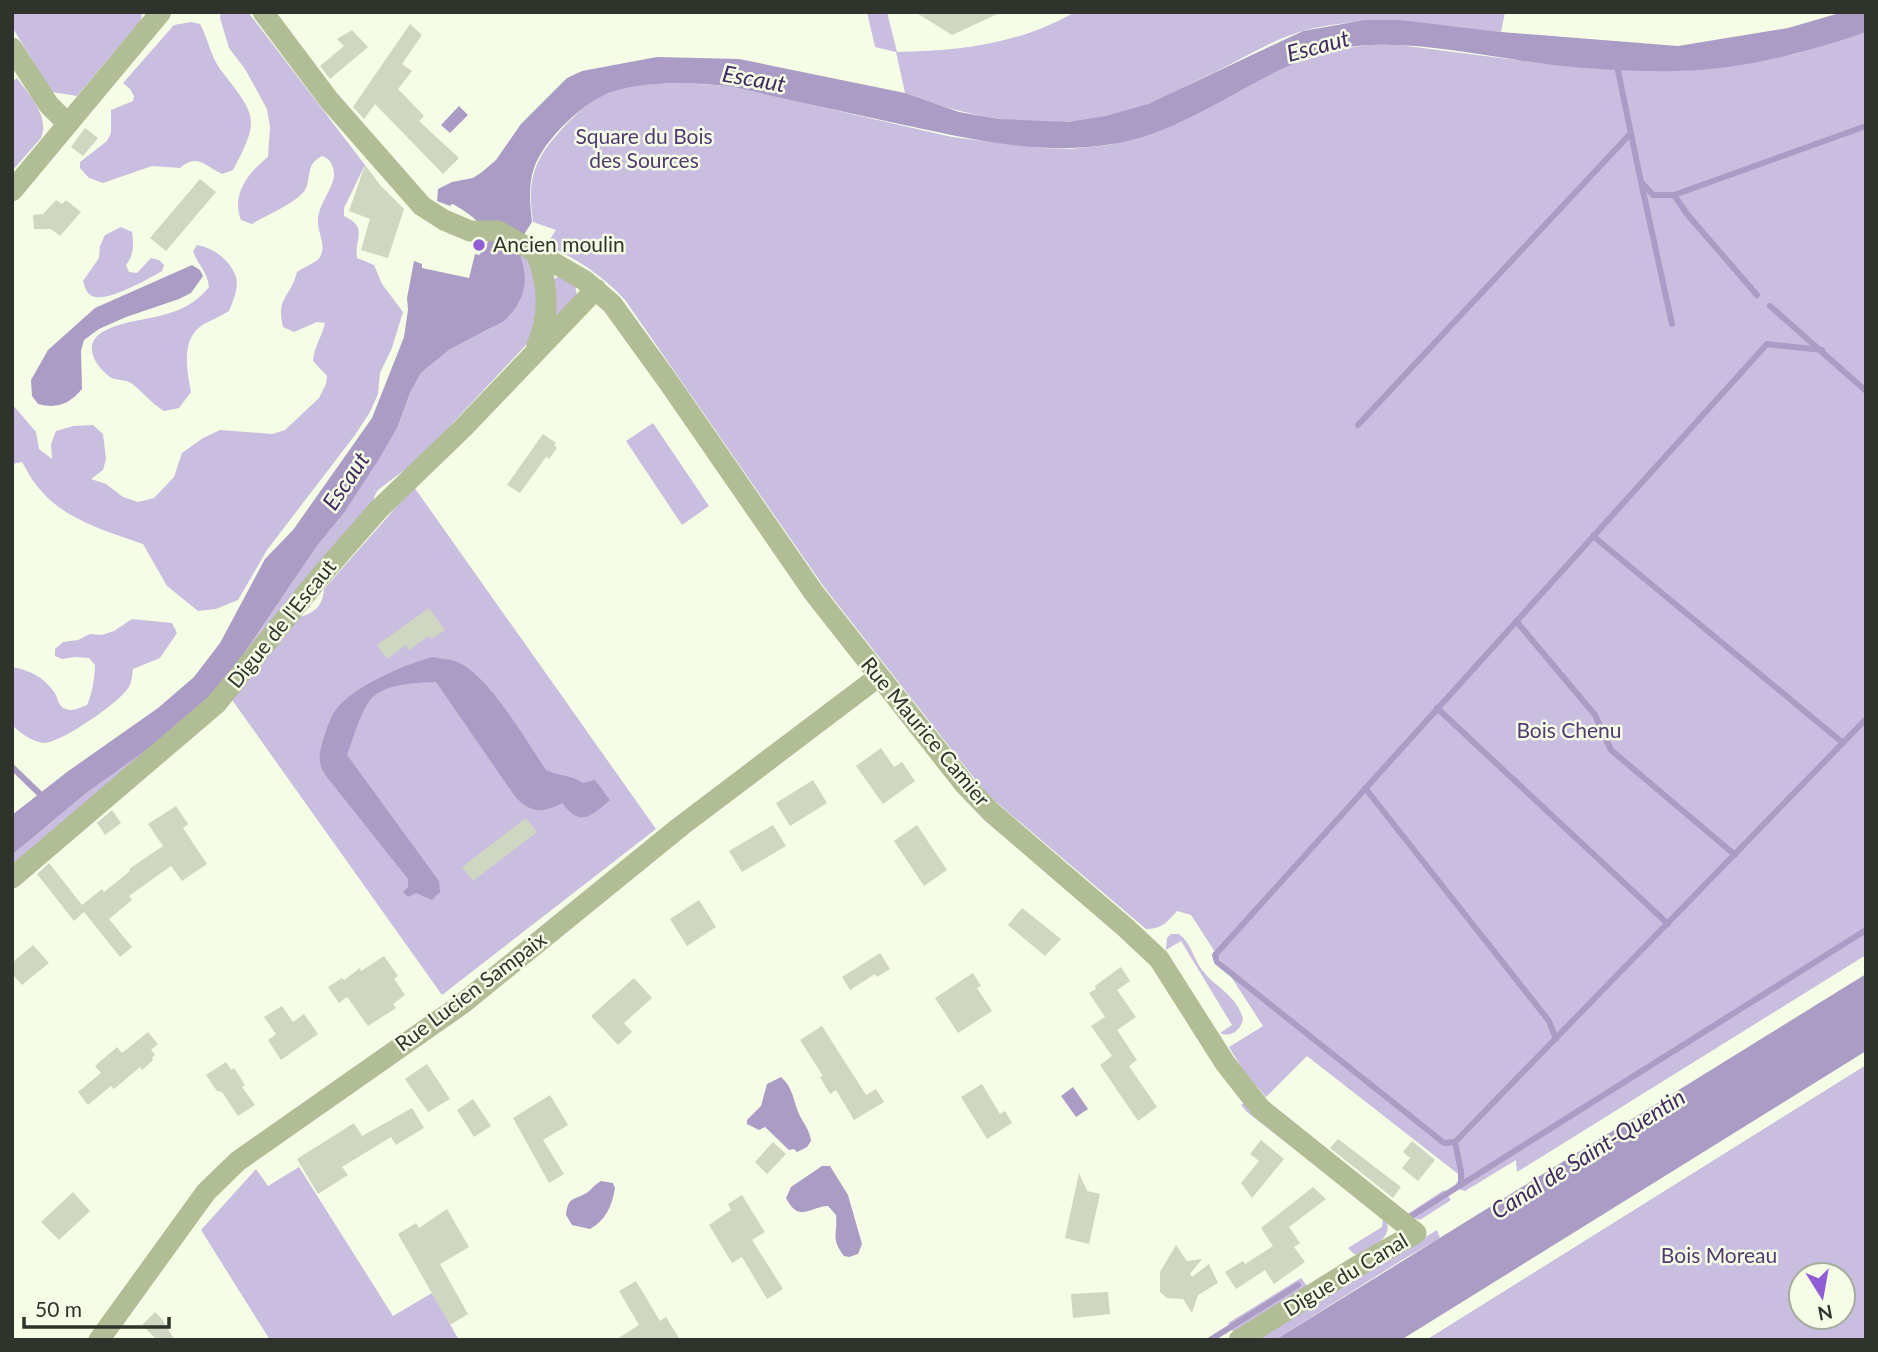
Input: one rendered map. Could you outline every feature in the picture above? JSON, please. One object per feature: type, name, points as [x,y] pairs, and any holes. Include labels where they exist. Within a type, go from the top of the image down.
[{"type":"street","name":"Rue Maurice Camier","points":[[263,12],[329,100],[417,201],[429,211],[470,231],[498,231],[596,289],[612,304],[814,593],[972,794],[1159,959],[1225,1062],[1261,1109],[1416,1233]]},
{"type":"street","points":[[12,191],[163,13]]},
{"type":"street","points":[[12,48],[49,105],[68,124]]},
{"type":"street","name":"Digue de l'Escaut","points":[[529,249],[544,274],[547,301],[544,327],[534,352]]},
{"type":"street","name":"Digue de l'Escaut","points":[[12,878],[187,730],[223,696],[369,520],[463,428],[596,289]]},
{"type":"street","name":"Rue Lucien Sampaix","points":[[99,1340],[206,1192],[238,1161],[462,1004],[681,826],[878,677]]},
{"type":"street","name":"Digue du Canal","points":[[1239,1340],[1363,1262],[1416,1233]]},
{"type":"green space","points":[[12,12],[142,12],[141,20],[77,96],[52,92],[12,27]]},
{"type":"green space","points":[[221,12],[248,12],[365,165],[344,208],[344,216],[352,220],[358,229],[357,258],[374,265],[382,284],[403,312],[392,348],[380,373],[378,394],[355,435],[267,550],[238,600],[216,609],[198,611],[167,586],[143,544],[100,529],[72,515],[47,497],[22,462],[12,464],[12,404],[36,432],[39,449],[52,459],[51,444],[56,431],[73,426],[93,425],[103,434],[106,459],[103,470],[91,479],[106,484],[123,497],[138,502],[154,498],[174,477],[182,453],[203,438],[220,430],[272,434],[285,430],[319,398],[327,376],[313,361],[325,323],[317,322],[294,332],[283,327],[281,309],[297,272],[318,259],[322,252],[318,219],[334,178],[333,167],[329,160],[322,156],[313,163],[305,190],[295,200],[252,224],[241,220],[238,210],[240,193],[248,177],[268,157],[270,127],[267,109],[245,69],[229,48],[220,18]]},
{"type":"green space","points":[[867,12],[887,12],[897,52],[989,44],[1032,32],[1075,12],[1505,12],[1501,32],[1380,21],[1306,30],[1271,43],[1148,104],[1118,114],[1088,120],[1025,122],[964,112],[905,93],[896,52],[875,47]]},
{"type":"green space","points":[[191,22],[200,24],[217,64],[241,97],[250,117],[248,138],[233,170],[222,174],[205,164],[191,161],[180,168],[152,166],[103,183],[89,178],[80,168],[80,162],[107,141],[111,133],[111,110],[133,101],[134,96],[123,83],[174,25]]},
{"type":"green space","points":[[1866,32],[1866,955],[1517,1172],[1516,1160],[1465,1191],[1459,1189],[1456,1183],[1462,1177],[1307,1056],[1266,1097],[1243,1070],[1229,1047],[1263,1026],[1191,915],[1177,911],[1167,922],[1146,929],[988,795],[824,587],[625,300],[589,268],[546,245],[556,230],[533,222],[532,183],[534,172],[544,152],[578,112],[598,98],[629,87],[662,83],[729,86],[952,137],[1070,149],[1110,145],[1158,131],[1290,65],[1340,49],[1399,45],[1556,65],[1677,71],[1795,54]]},
{"type":"green space","points":[[17,78],[41,114],[43,130],[41,138],[12,171],[12,82]]},
{"type":"green space","points":[[121,227],[132,232],[133,250],[126,265],[129,272],[137,273],[151,258],[164,265],[162,271],[117,293],[92,296],[87,292],[83,281],[99,258],[105,235]]},
{"type":"green space","points":[[197,245],[226,260],[236,277],[236,290],[229,311],[204,324],[191,337],[187,355],[191,392],[179,408],[164,411],[131,383],[112,378],[104,372],[93,355],[93,342],[99,334],[108,329],[170,313],[189,305],[199,297],[209,287],[193,251]]},
{"type":"green space","points":[[519,250],[527,256],[538,284],[535,328],[527,344],[419,459],[378,490],[374,497],[374,506],[228,685],[12,871],[12,855],[85,794],[148,749],[243,655],[317,546],[344,513],[398,426],[410,393],[421,373],[449,350],[493,327]]},
{"type":"green space","points":[[559,276],[575,284],[577,297],[556,321],[553,280]]},
{"type":"green space","points":[[653,423],[709,506],[682,525],[626,441]]},
{"type":"green space","points":[[414,487],[656,829],[442,995],[230,697],[298,617],[317,608],[324,589]]},
{"type":"green space","points":[[132,619],[172,623],[177,633],[160,658],[133,669],[130,685],[117,700],[65,736],[45,743],[27,737],[12,725],[12,667],[41,678],[63,708],[71,710],[87,705],[95,665],[89,658],[62,659],[55,656],[55,649],[63,642],[78,640],[90,634],[102,635],[114,631]]},
{"type":"green space","points":[[1171,934],[1183,937],[1205,974],[1236,1003],[1243,1019],[1235,1032],[1220,1033],[1232,1025],[1181,941],[1166,950],[1167,938]]},
{"type":"green space","name":"Bois Moreau","points":[[1866,1065],[1866,1340],[1426,1340]]},
{"type":"green space","points":[[1245,1102],[1288,1141],[1381,1213],[1388,1226],[1379,1243],[1360,1255],[1354,1254],[1348,1248],[1382,1227],[1383,1218],[1247,1112],[1241,1105]]},
{"type":"green space","points":[[299,1167],[393,1316],[432,1293],[459,1340],[270,1340],[201,1230],[256,1169],[268,1186]]},
{"type":"green space","points":[[1444,1190],[1451,1200],[1420,1220],[1406,1215]]},
{"type":"green space","points":[[1437,1230],[1440,1238],[1275,1340],[1254,1340]]},
{"type":"green space","points":[[1301,1278],[1308,1287],[1234,1333],[1228,1323]]},
{"type":"water","name":"Escaut","points":[[1843,12],[1866,12],[1866,32],[1772,59],[1700,70],[1583,68],[1417,46],[1372,45],[1340,49],[1281,69],[1169,127],[1109,145],[1078,148],[1017,146],[955,136],[729,86],[657,84],[604,95],[579,111],[556,133],[534,168],[530,188],[532,222],[520,248],[525,285],[514,310],[504,321],[449,350],[421,373],[410,393],[398,426],[379,459],[344,513],[317,546],[216,691],[148,749],[85,794],[12,855],[12,815],[67,772],[158,708],[194,677],[220,643],[265,559],[293,530],[372,418],[404,337],[407,298],[414,261],[422,264],[422,268],[469,278],[475,254],[480,255],[482,243],[488,243],[485,232],[477,221],[458,207],[437,201],[438,189],[452,182],[473,178],[482,172],[496,160],[521,124],[567,78],[582,71],[657,57],[739,59],[905,93],[959,112],[999,119],[1068,122],[1106,116],[1148,104],[1303,31],[1365,20],[1400,20],[1501,32],[1678,46],[1788,28]]},
{"type":"water","points":[[459,106],[468,115],[450,133],[441,125]]},
{"type":"water","points":[[192,265],[200,270],[203,276],[191,293],[99,329],[84,340],[81,351],[82,389],[63,404],[38,404],[32,396],[31,380],[48,350],[95,308]]},
{"type":"water","points":[[433,657],[455,661],[480,679],[505,709],[546,770],[583,783],[595,780],[610,800],[586,817],[575,815],[562,803],[542,810],[531,808],[514,795],[436,682],[399,685],[381,691],[368,703],[347,755],[439,881],[440,892],[432,900],[416,893],[408,897],[403,892],[408,887],[408,879],[326,776],[320,758],[329,723],[340,704],[378,678]]},
{"type":"water","name":"Canal de Saint-Quentin","points":[[1866,974],[1866,1051],[1401,1340],[1275,1340]]},
{"type":"water","points":[[781,1077],[790,1089],[811,1141],[807,1147],[797,1152],[794,1149],[789,1150],[765,1127],[759,1130],[747,1124],[747,1120],[761,1106],[767,1084]]},
{"type":"water","points":[[1073,1087],[1088,1109],[1076,1117],[1061,1096]]},
{"type":"water","points":[[822,1166],[830,1166],[848,1195],[862,1244],[858,1254],[844,1256],[840,1250],[836,1240],[836,1215],[828,1206],[801,1212],[791,1206],[786,1198],[791,1187]]},
{"type":"water","points":[[601,1181],[613,1183],[615,1188],[604,1217],[590,1229],[572,1225],[566,1215],[568,1204]]},
{"type":"building","points":[[915,12],[1002,12],[952,35]]},
{"type":"building","points":[[410,24],[422,35],[402,64],[412,71],[398,89],[424,116],[419,121],[459,158],[443,174],[375,104],[364,119],[353,107]]},
{"type":"building","points":[[352,30],[368,47],[330,79],[320,66],[344,46],[337,39]]},
{"type":"building","points":[[85,128],[98,138],[83,156],[71,147]]},
{"type":"building","points":[[365,165],[404,209],[388,258],[361,250],[370,219],[349,211]]},
{"type":"building","points":[[200,179],[216,192],[166,251],[150,238]]},
{"type":"building","points":[[56,200],[62,204],[66,200],[81,212],[60,236],[51,229],[34,229],[33,215],[43,214]]},
{"type":"building","points":[[543,434],[556,443],[554,445],[557,448],[549,459],[546,457],[520,493],[507,485]]},
{"type":"building","points":[[429,608],[445,630],[432,639],[429,636],[409,650],[406,645],[387,659],[377,645]]},
{"type":"building","points":[[881,748],[894,767],[902,762],[915,781],[883,804],[856,766]]},
{"type":"building","points":[[813,780],[827,803],[790,826],[776,803]]},
{"type":"building","points":[[176,806],[188,824],[183,828],[207,864],[182,881],[171,866],[129,896],[132,900],[109,919],[132,947],[120,957],[84,912],[74,921],[37,874],[49,863],[82,905],[102,889],[104,892],[130,871],[129,869],[163,846],[148,824]]},
{"type":"building","points":[[112,810],[121,823],[105,835],[97,823]]},
{"type":"building","points":[[526,818],[537,832],[473,881],[462,867]]},
{"type":"building","points":[[773,825],[786,846],[742,872],[729,851]]},
{"type":"building","points":[[917,825],[947,870],[924,886],[894,841]]},
{"type":"building","points":[[699,900],[716,927],[687,946],[670,919]]},
{"type":"building","points":[[1022,908],[1061,939],[1045,956],[1008,925]]},
{"type":"building","points":[[33,945],[49,963],[22,985],[12,974],[12,963]]},
{"type":"building","points":[[880,953],[890,969],[877,977],[875,974],[850,990],[842,977]]},
{"type":"building","points":[[384,956],[398,976],[394,979],[405,995],[393,1004],[396,1008],[368,1026],[347,997],[339,1003],[328,987]]},
{"type":"building","points":[[1121,967],[1130,981],[1117,990],[1136,1017],[1117,1030],[1137,1060],[1129,1066],[1157,1107],[1138,1121],[1100,1065],[1112,1056],[1091,1026],[1105,1017],[1089,993]]},
{"type":"building","points":[[973,973],[981,986],[977,988],[992,1011],[958,1033],[935,998]]},
{"type":"building","points":[[634,978],[652,998],[624,1023],[632,1032],[618,1045],[591,1016]]},
{"type":"building","points":[[282,1006],[293,1022],[304,1014],[318,1034],[281,1060],[268,1040],[276,1034],[264,1017]]},
{"type":"building","points":[[822,1026],[866,1095],[876,1089],[884,1102],[854,1120],[836,1090],[830,1094],[820,1077],[823,1076],[800,1040]]},
{"type":"building","points":[[148,1032],[158,1044],[151,1050],[155,1055],[153,1060],[142,1070],[140,1067],[114,1089],[111,1086],[88,1105],[78,1092],[101,1073],[95,1066],[117,1047],[122,1053]]},
{"type":"building","points":[[226,1062],[231,1070],[234,1068],[245,1085],[242,1087],[255,1105],[238,1116],[222,1092],[217,1091],[206,1075]]},
{"type":"building","points":[[427,1064],[450,1099],[428,1112],[405,1079]]},
{"type":"building","points":[[982,1084],[1000,1114],[1005,1111],[1012,1123],[987,1139],[961,1097]]},
{"type":"building","points":[[550,1095],[568,1125],[543,1140],[564,1174],[549,1183],[513,1118]]},
{"type":"building","points":[[473,1099],[491,1126],[474,1137],[457,1110]]},
{"type":"building","points":[[412,1108],[424,1128],[396,1145],[391,1137],[342,1167],[348,1175],[318,1194],[297,1159],[354,1123],[362,1136]]},
{"type":"building","points":[[1338,1139],[1401,1187],[1393,1198],[1330,1148]]},
{"type":"building","points":[[1261,1140],[1284,1159],[1252,1198],[1241,1183],[1259,1161],[1250,1154]]},
{"type":"building","points":[[1412,1141],[1435,1160],[1418,1181],[1402,1168],[1410,1158],[1403,1152]]},
{"type":"building","points":[[773,1142],[786,1154],[767,1174],[755,1162]]},
{"type":"building","points":[[1079,1173],[1087,1191],[1100,1194],[1089,1244],[1065,1238]]},
{"type":"building","points":[[1313,1187],[1326,1199],[1289,1227],[1300,1243],[1294,1247],[1305,1262],[1274,1284],[1265,1270],[1236,1289],[1225,1272],[1243,1261],[1245,1264],[1273,1246],[1261,1228]]},
{"type":"building","points":[[73,1192],[90,1211],[59,1240],[41,1222]]},
{"type":"building","points":[[742,1195],[765,1232],[752,1240],[783,1289],[767,1299],[742,1257],[732,1263],[709,1225],[731,1210],[728,1204]]},
{"type":"building","points":[[447,1209],[469,1247],[440,1264],[468,1314],[450,1325],[398,1234],[416,1223],[419,1228]]},
{"type":"building","points":[[1176,1245],[1187,1261],[1202,1259],[1190,1274],[1192,1277],[1209,1264],[1218,1283],[1198,1295],[1192,1313],[1183,1299],[1167,1298],[1160,1292],[1160,1272]]},
{"type":"building","points":[[636,1281],[660,1321],[666,1317],[680,1340],[615,1340],[639,1325],[619,1291]]},
{"type":"building","points":[[1108,1292],[1110,1314],[1073,1318],[1071,1294]]},
{"type":"building","points":[[155,1312],[175,1340],[157,1340],[142,1325]]},
{"type":"waterway","points":[[1616,61],[1641,182],[1653,195],[1674,195],[1687,214],[1757,295]]},
{"type":"waterway","points":[[1674,195],[1866,126]]},
{"type":"waterway","points":[[1358,425],[1631,133]]},
{"type":"waterway","points":[[1641,182],[1672,324]]},
{"type":"waterway","points":[[1770,306],[1866,391]]},
{"type":"waterway","points":[[1455,1142],[1444,1143],[1217,962],[1215,955],[1767,344],[1822,350]]},
{"type":"waterway","points":[[1593,536],[1843,743]]},
{"type":"waterway","points":[[1516,621],[1595,715],[1611,750],[1735,855]]},
{"type":"waterway","points":[[1437,708],[1668,924]]},
{"type":"waterway","points":[[1461,1184],[1455,1142],[1866,719]]},
{"type":"waterway","points":[[12,767],[43,797]]},
{"type":"waterway","points":[[1365,788],[1549,1021],[1556,1039]]},
{"type":"waterway","points":[[1413,1215],[1866,930]]},
{"type":"waterway","points":[[1210,1340],[1298,1285]]},
{"type":"place","name":"Ancien moulin","points":[[479,245]]},
{"type":"park label","name":"Square du Bois des Sources","points":[[644,149]]},
{"type":"park label","name":"Bois Chenu","points":[[1569,731]]}]
